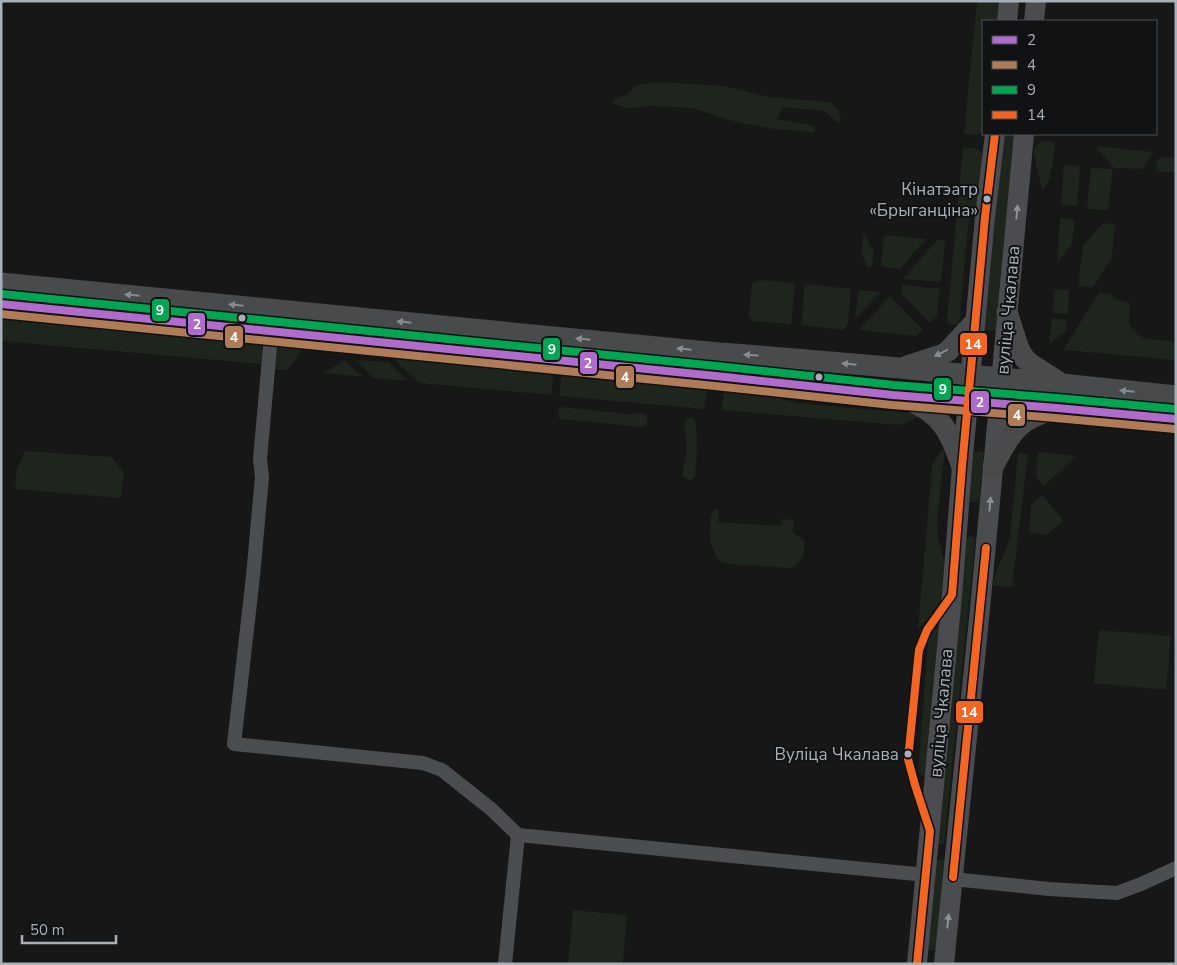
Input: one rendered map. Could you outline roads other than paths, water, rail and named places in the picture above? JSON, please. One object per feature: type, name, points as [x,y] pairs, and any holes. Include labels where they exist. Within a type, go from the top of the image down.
[{"type":"main road","points":[[1007,20],[1009,1]]},
{"type":"main road","points":[[1034,20],[1036,1]]},
{"type":"main road","name":"вуліца Чкалава","points":[[917,964],[952,595],[970,375],[995,135]]},
{"type":"main road","name":"вуліца Чкалава","points":[[945,955],[987,541],[1024,135]]},
{"type":"main road","points":[[1,282],[1176,396]]},
{"type":"main road","points":[[1,304],[893,395],[1176,419]]},
{"type":"main road","points":[[1007,312],[1019,349],[1025,358],[1062,384]]},
{"type":"main road","points":[[898,369],[948,351],[975,322]]},
{"type":"main road","points":[[893,395],[915,403],[936,416],[954,445],[962,467]]},
{"type":"main road","points":[[993,467],[1016,429],[1029,419],[1057,408]]},
{"type":"main road","points":[[956,539],[959,529],[964,525],[974,524],[982,528],[987,541]]},
{"type":"main road","points":[[918,943],[922,951],[930,956],[941,953],[945,955]]},
{"type":"street","points":[[105,315],[106,292]]},
{"type":"street","points":[[274,309],[260,459],[262,477],[255,559],[234,744],[423,763],[442,770],[518,835],[926,875]]},
{"type":"street","points":[[420,346],[440,325]]},
{"type":"street","points":[[463,351],[466,328]]},
{"type":"street","points":[[611,365],[614,342]]},
{"type":"street","points":[[716,376],[718,353]]},
{"type":"street","points":[[505,964],[518,835]]},
{"type":"street","points":[[952,879],[1049,889],[1117,893],[1176,868]]},
{"type":"place","name":"Кінатэатр «Брыганціна»","points":[[987,199]]},
{"type":"place","name":"Вуліца Чкалава","points":[[908,754]]}]
